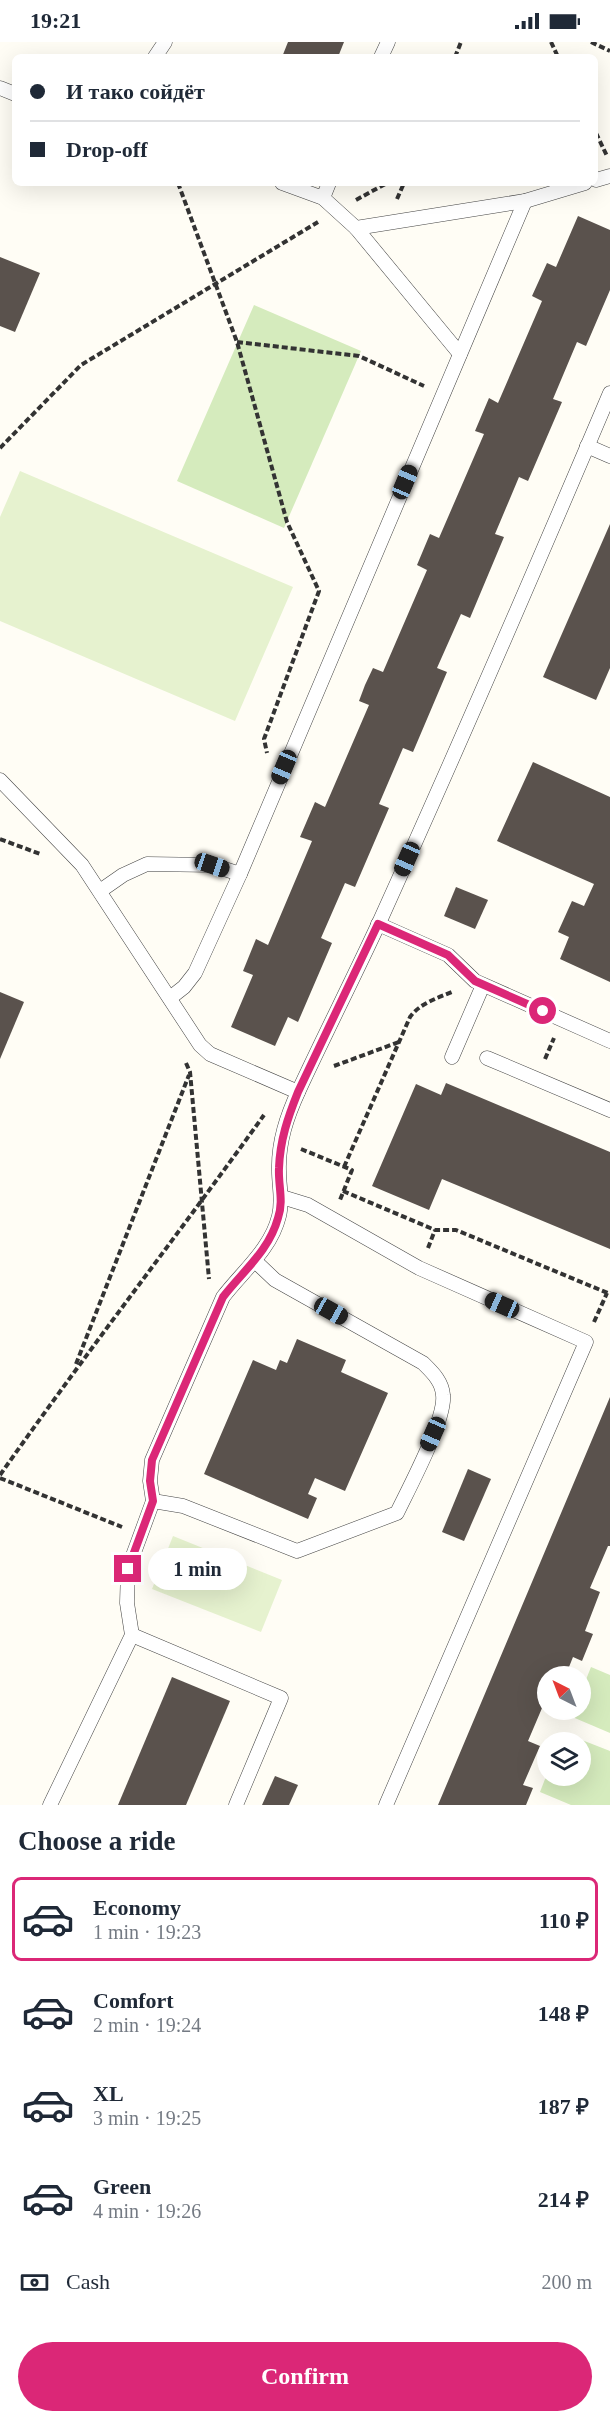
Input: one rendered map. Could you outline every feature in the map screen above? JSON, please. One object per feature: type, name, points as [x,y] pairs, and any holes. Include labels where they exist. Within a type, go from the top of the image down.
[{"type":"lane","points":[[290,186],[322,198],[356,228],[460,354]]},
{"type":"lane","points":[[322,198],[328,186]]},
{"type":"lane","points":[[356,228],[525,201],[575,186]]},
{"type":"lane","points":[[170,998],[184,987],[195,973],[240,874],[525,201]]},
{"type":"lane","points":[[50,1805],[132,1635],[127,1603],[128,1569],[153,1501],[150,1481],[152,1460],[223,1297],[236,1279],[255,1261],[269,1240],[279,1218],[282,1197],[279,1170],[280,1141],[298,1092],[378,924],[610,393]]},
{"type":"lane","points":[[587,446],[610,456]]},
{"type":"lane","points":[[0,780],[82,865],[200,1045],[210,1054],[298,1092]]},
{"type":"lane","points":[[100,891],[123,875],[147,864],[212,865],[240,874]]},
{"type":"lane","points":[[378,924],[448,955],[479,983],[610,1041]]},
{"type":"lane","points":[[452,1057],[479,983]]},
{"type":"lane","points":[[487,1058],[610,1110]]},
{"type":"lane","points":[[282,1197],[308,1205],[419,1268],[586,1342],[386,1805]]},
{"type":"lane","points":[[153,1501],[183,1506],[297,1551],[397,1513],[442,1414],[443,1394],[437,1378],[423,1363],[275,1280],[255,1261]]},
{"type":"lane","points":[[132,1635],[280,1698],[236,1805]]},
{"type":"path","points":[[591,42],[610,51]]},
{"type":"path","points":[[598,137],[610,162]]},
{"type":"path","points":[[179,186],[237,342],[287,522],[320,591],[264,739],[275,789]]},
{"type":"path","points":[[0,448],[81,365],[382,186]]},
{"type":"path","points":[[237,342],[359,356],[443,394]]},
{"type":"path","points":[[0,839],[49,857]]},
{"type":"path","points":[[344,1167],[415,1009],[479,983]]},
{"type":"path","points":[[537,1079],[562,1020]]},
{"type":"path","points":[[333,1066],[399,1042]]},
{"type":"path","points":[[74,1371],[200,1045]]},
{"type":"path","points":[[184,1058],[190,1072],[212,1322]]},
{"type":"path","points":[[141,1534],[0,1476],[74,1371],[267,1111]]},
{"type":"path","points":[[280,1141],[352,1170],[332,1219]]},
{"type":"path","points":[[344,1191],[435,1230],[456,1230],[608,1294],[586,1342]]},
{"type":"green space","points":[[254,305],[361,351],[284,528],[177,481]]},
{"type":"green space","points":[[20,471],[293,587],[235,721],[0,621],[0,517]]},
{"type":"green space","points":[[173,1536],[282,1580],[261,1632],[152,1589]]},
{"type":"green space","points":[[591,1667],[610,1675],[610,1733],[579,1720],[591,1720]]},
{"type":"green space","points":[[591,1744],[610,1751],[610,1805],[571,1805],[540,1792],[542,1786],[591,1786]]},
{"type":"building","points":[[288,42],[344,42],[339,54],[283,54]]},
{"type":"building","points":[[578,216],[610,230],[610,290],[586,346],[577,342],[553,399],[562,402],[528,481],[519,477],[495,534],[504,537],[470,618],[461,614],[437,668],[447,672],[413,752],[403,748],[379,804],[389,808],[355,887],[345,883],[321,938],[332,943],[298,1022],[288,1017],[275,1046],[231,1027],[253,975],[243,971],[256,939],[268,945],[312,841],[300,837],[315,802],[325,807],[369,705],[359,701],[365,685],[373,668],[383,672],[427,570],[417,565],[430,534],[439,538],[484,434],[475,431],[489,398],[498,403],[542,301],[532,296],[547,263],[556,267]]},
{"type":"building","points":[[0,257],[40,273],[15,332],[0,326]]},
{"type":"building","points":[[610,524],[610,668],[596,700],[543,677]]},
{"type":"building","points":[[533,762],[610,797],[610,982],[560,959],[569,937],[558,932],[572,901],[584,906],[594,884],[497,841]]},
{"type":"building","points":[[456,887],[488,900],[475,929],[444,916]]},
{"type":"building","points":[[0,992],[24,1002],[0,1059]]},
{"type":"building","points":[[446,1083],[610,1152],[610,1249],[442,1179],[429,1210],[372,1186],[416,1084],[441,1095]]},
{"type":"building","points":[[297,1339],[346,1360],[341,1372],[388,1393],[345,1491],[315,1478],[308,1494],[317,1498],[308,1519],[204,1474],[253,1360],[276,1370],[280,1360],[287,1363]]},
{"type":"building","points":[[610,1397],[610,1546],[608,1546],[590,1588],[600,1592],[585,1631],[593,1634],[582,1661],[573,1657],[569,1666],[537,1666],[537,1720],[528,1741],[537,1745],[537,1753],[523,1785],[533,1788],[526,1805],[438,1805]]},
{"type":"building","points":[[468,1469],[491,1479],[464,1541],[442,1532]]},
{"type":"building","points":[[172,1677],[230,1701],[186,1805],[118,1805]]},
{"type":"building","points":[[275,1776],[298,1785],[289,1805],[262,1805]]},
{"type":"route","points":[[128,1569],[153,1501],[150,1481],[152,1460],[223,1297],[236,1279],[255,1261],[269,1240],[279,1218],[282,1197],[279,1170],[280,1141],[287,1120],[298,1092],[378,924],[448,955],[475,981],[543,1011]]}]
